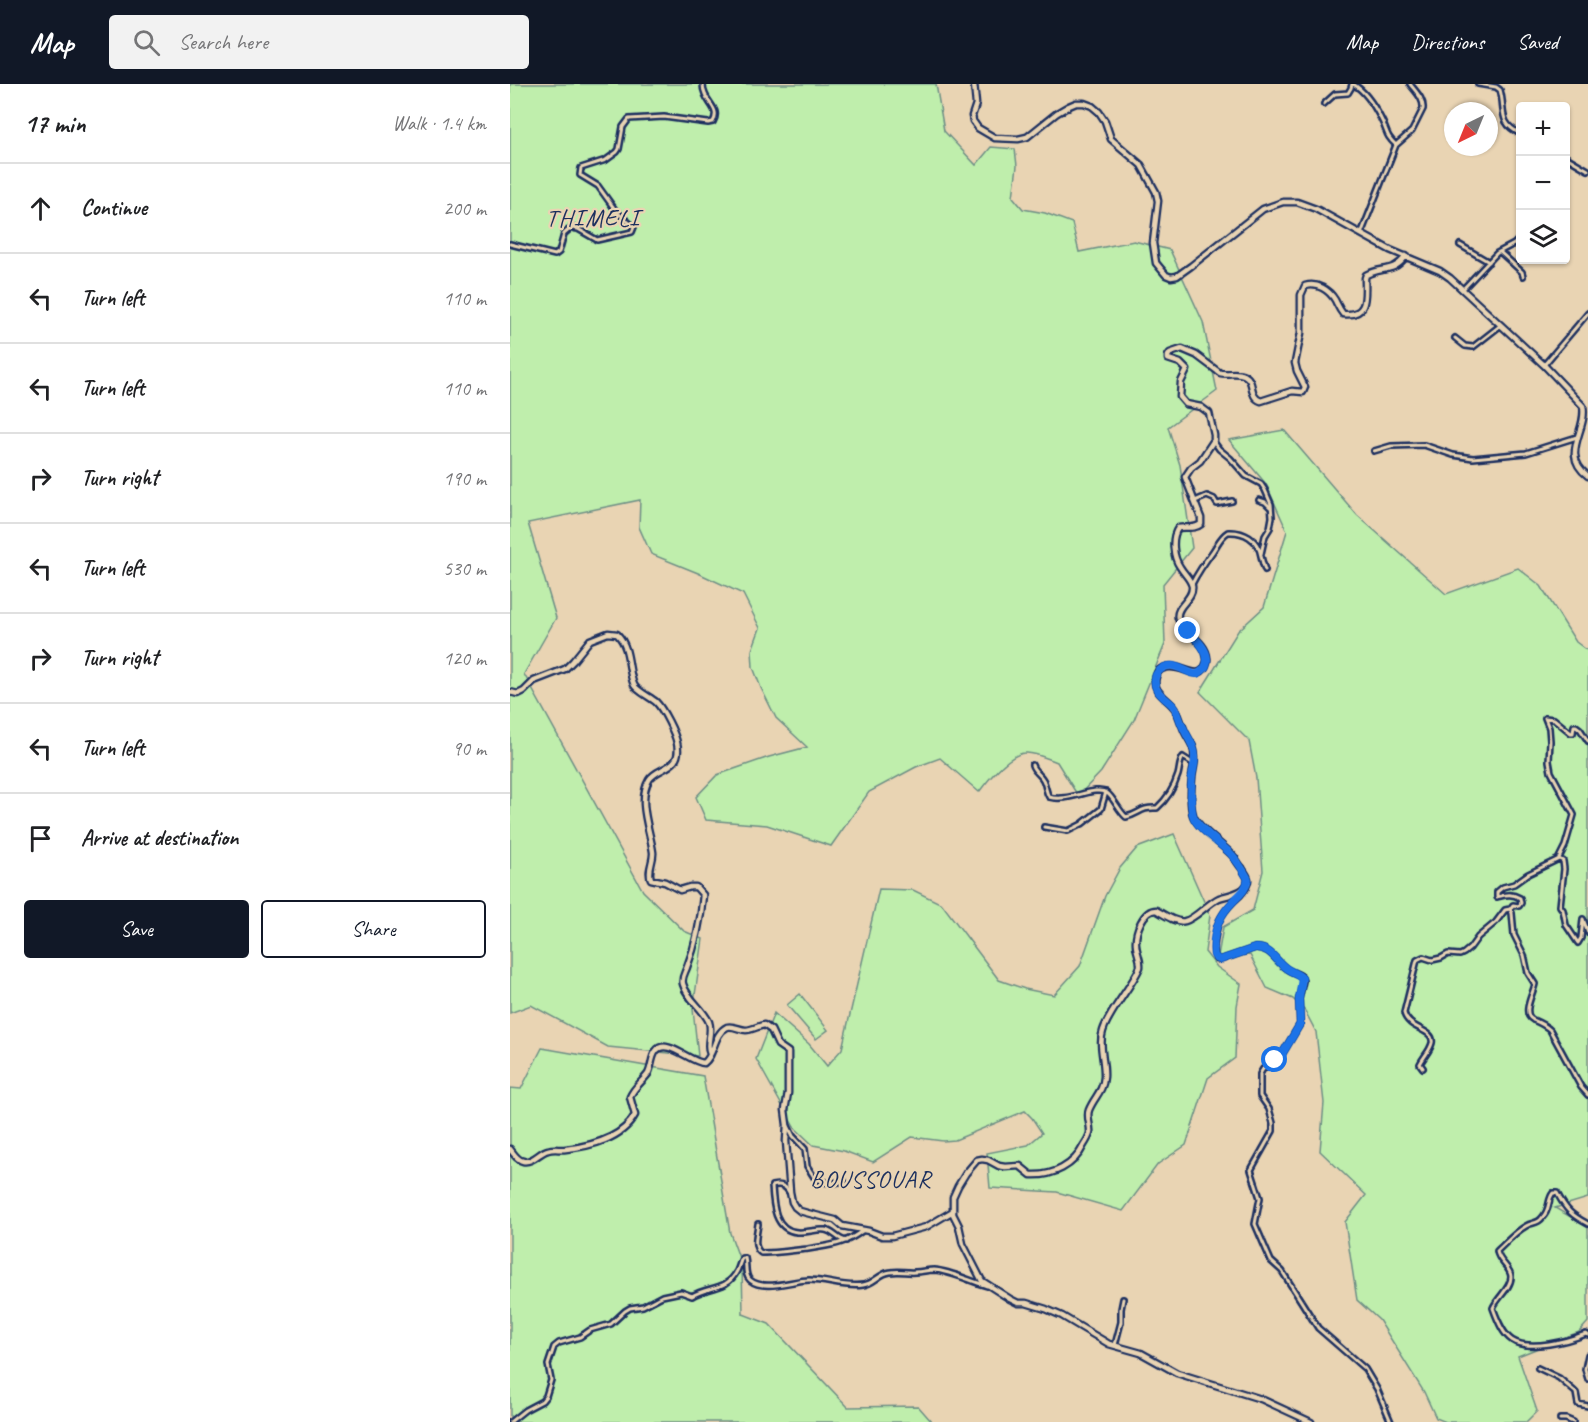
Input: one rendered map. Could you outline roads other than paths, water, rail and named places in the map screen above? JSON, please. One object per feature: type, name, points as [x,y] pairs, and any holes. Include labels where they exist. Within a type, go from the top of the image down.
[{"type":"street","points":[[510,244],[555,255],[559,252],[564,234],[571,228],[578,229],[597,240],[632,232],[634,227],[616,211],[598,186],[580,175],[580,170],[606,160],[617,152],[623,127],[628,119],[664,117],[713,122],[716,117],[715,110],[704,93],[703,84]]},
{"type":"street","points":[[974,84],[976,104],[972,116],[973,121],[978,128],[995,138],[1017,140],[1027,136],[1063,109],[1076,103],[1092,106],[1099,112],[1105,121],[1111,139],[1141,165],[1156,192],[1158,201],[1153,236],[1154,254],[1156,263],[1166,275],[1177,276],[1263,209],[1283,202],[1306,204],[1361,234],[1440,271],[1463,289],[1544,365],[1582,406],[1585,412],[1576,449],[1576,460],[1578,466],[1588,476]]},
{"type":"street","points":[[1324,104],[1335,94],[1348,93],[1353,84],[1372,105],[1382,121],[1388,138],[1396,145]]},
{"type":"street","points":[[1361,234],[1396,145],[1412,131],[1423,109],[1420,97],[1410,84]]},
{"type":"street","points":[[1478,84],[1496,87],[1500,90],[1507,126],[1516,131]]},
{"type":"street","points":[[1570,159],[1588,170]]},
{"type":"street","points":[[1463,289],[1500,251],[1516,242]]},
{"type":"street","points":[[1460,245],[1489,262]]},
{"type":"street","points":[[1500,251],[1522,272],[1523,276]]},
{"type":"street","points":[[1261,554],[1265,536],[1272,524],[1272,508],[1263,487],[1246,476],[1230,458],[1218,449],[1209,413],[1200,407],[1186,404],[1180,397],[1181,382],[1187,370],[1180,363],[1168,360],[1168,356],[1170,352],[1182,349],[1196,355],[1220,374],[1236,372],[1243,374],[1251,383],[1252,394],[1257,400],[1261,401],[1292,391],[1303,392],[1305,387],[1295,363],[1301,333],[1301,295],[1305,286],[1312,285],[1324,289],[1343,314],[1356,313],[1365,302],[1366,275],[1394,268],[1406,256]]},
{"type":"street","points":[[1544,365],[1588,313]]},
{"type":"street","points":[[1455,338],[1465,346],[1473,347],[1501,325]]},
{"type":"street","points":[[1374,451],[1391,446],[1424,445],[1453,455],[1473,458],[1526,453],[1579,436]]},
{"type":"street","points":[[1192,584],[1176,560],[1173,542],[1178,528],[1198,527],[1201,524],[1201,518],[1185,477],[1186,473],[1200,461],[1214,440]]},
{"type":"street","points":[[1195,501],[1207,496],[1214,499],[1217,504],[1232,501]]},
{"type":"street","points":[[1259,500],[1272,508]]},
{"type":"street","points":[[1265,570],[1261,554],[1250,536],[1240,532],[1228,532],[1218,540],[1192,584],[1190,598],[1178,614],[1178,619],[1203,647],[1208,657],[1207,664],[1198,674],[1175,666],[1160,669],[1156,674],[1156,689],[1176,710],[1183,729],[1194,748],[1191,782],[1193,815],[1198,824],[1234,858],[1248,879],[1244,891],[1220,918],[1216,928],[1213,952],[1216,958],[1220,960],[1261,948],[1273,954],[1289,970],[1301,976],[1303,981],[1299,999],[1300,1024],[1281,1056],[1263,1069],[1260,1074],[1260,1096],[1269,1109],[1273,1131],[1251,1170],[1260,1198],[1255,1224],[1271,1261],[1282,1271],[1318,1328],[1365,1369],[1377,1389],[1391,1422]]},
{"type":"street","points":[[510,692],[518,694],[534,681],[565,669],[590,639],[608,633],[617,634],[628,654],[634,686],[658,704],[662,711],[677,742],[678,753],[675,760],[665,770],[652,776],[647,786],[645,814],[653,853],[649,873],[651,879],[665,882],[680,890],[696,887],[703,894],[700,921],[682,983],[708,1021],[711,1030],[708,1050],[710,1055]]},
{"type":"street","points":[[1423,1068],[1420,1064],[1428,1052],[1432,1038],[1410,1024],[1404,1013],[1417,960],[1423,957],[1432,960],[1448,954],[1460,955],[1467,951],[1480,934],[1505,910],[1510,909],[1513,905],[1519,906],[1521,903],[1520,898],[1512,894],[1497,897],[1498,891],[1559,859],[1574,815],[1551,771],[1549,735],[1545,718],[1554,719],[1571,733],[1576,726],[1588,741]]},
{"type":"street","points":[[1032,765],[1032,769],[1044,781],[1049,797],[1061,799],[1088,792],[1106,792],[1126,817],[1146,807],[1157,808],[1165,800],[1179,774],[1183,757],[1194,764]]},
{"type":"street","points":[[1044,827],[1068,831],[1082,824],[1101,809],[1106,792]]},
{"type":"street","points":[[1559,859],[1563,861],[1564,869],[1560,906],[1566,925],[1578,943],[1581,938],[1582,919],[1588,932]]},
{"type":"street","points":[[987,1286],[977,1274],[963,1244],[953,1211],[953,1197],[972,1164],[977,1160],[988,1160],[999,1166],[1020,1166],[1031,1175],[1038,1175],[1056,1171],[1073,1162],[1088,1138],[1090,1132],[1088,1111],[1102,1086],[1104,1062],[1101,1041],[1104,1028],[1140,967],[1141,961],[1136,938],[1142,919],[1146,913],[1156,910],[1180,922],[1188,921],[1213,901],[1240,891],[1248,884]]},
{"type":"street","points":[[1510,909],[1514,934],[1524,956],[1528,973],[1536,984],[1528,1015],[1550,1030],[1581,1087],[1588,1095]]},
{"type":"street","points":[[510,1149],[517,1159],[529,1162],[547,1150],[569,1149],[606,1140],[633,1119],[635,1111],[630,1097],[632,1091],[648,1073],[656,1050],[667,1047],[699,1064],[704,1063],[717,1038],[727,1027],[747,1030],[760,1025],[768,1026],[778,1045],[788,1052],[786,1141],[792,1202],[800,1211],[835,1220],[842,1226],[882,1236],[892,1236],[926,1227],[953,1211]]},
{"type":"street","points":[[787,1125],[805,1149],[807,1166],[814,1177],[824,1182],[844,1181]]},
{"type":"street","points":[[791,1196],[785,1186],[772,1186],[774,1208],[783,1226],[795,1232],[827,1231],[838,1239],[848,1241]]},
{"type":"street","points":[[1588,1224],[1575,1218],[1557,1193],[1553,1193],[1550,1196],[1548,1211],[1542,1219],[1527,1225],[1497,1251],[1497,1258],[1510,1272],[1511,1277],[1493,1308],[1502,1329],[1518,1344],[1540,1345],[1588,1335]]},
{"type":"street","points":[[758,1224],[755,1245],[761,1253],[797,1251],[840,1244],[863,1230]]},
{"type":"street","points":[[510,1422],[546,1396],[551,1380],[548,1365],[554,1347],[559,1343],[611,1324],[630,1308],[643,1306],[662,1296],[681,1292],[692,1296],[723,1286],[735,1274],[742,1258],[745,1258],[748,1278],[759,1284],[775,1285],[811,1280],[850,1286],[863,1285],[889,1272],[932,1270],[987,1286],[1018,1303],[1046,1309],[1101,1340],[1142,1353],[1183,1375],[1261,1399],[1311,1422]]},
{"type":"street","points":[[1115,1345],[1121,1322],[1123,1299]]},
{"type":"street","points":[[1588,1355],[1585,1369],[1588,1379]]},
{"type":"street","points":[[1538,1368],[1559,1378],[1576,1394],[1578,1404],[1588,1406]]},
{"type":"street","points":[[1560,1419],[1573,1422]]},
{"type":"district","name":"THIMELI","points":[[593,218]]},
{"type":"district","name":"BOUSSOUAR","points":[[871,1179]]}]
